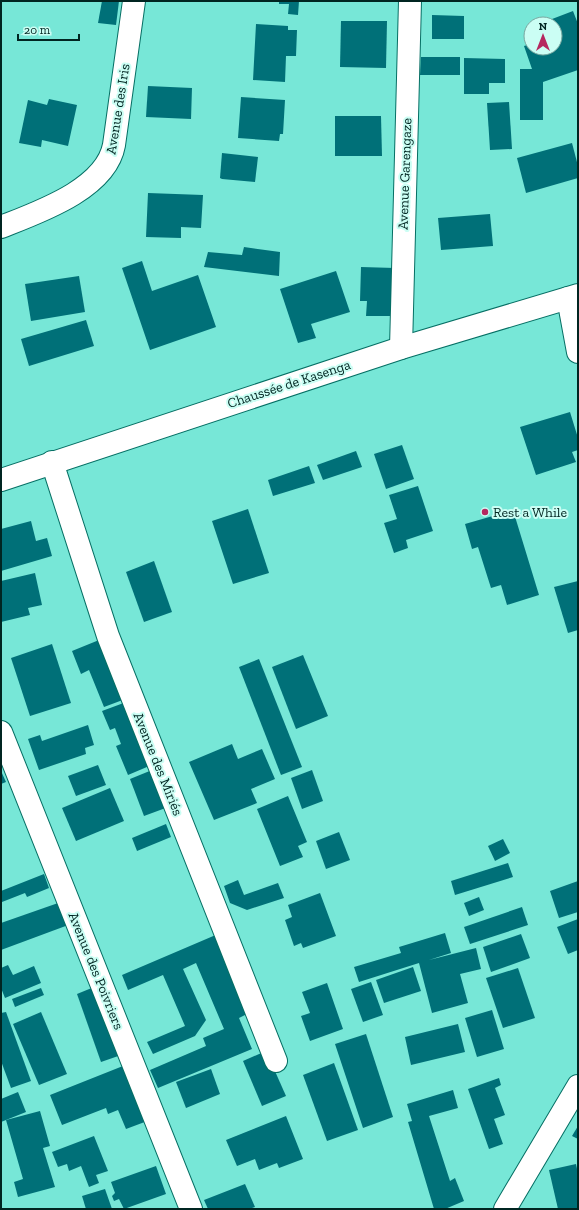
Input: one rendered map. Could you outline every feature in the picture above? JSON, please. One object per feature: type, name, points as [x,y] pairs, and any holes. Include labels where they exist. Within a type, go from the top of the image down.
[{"type":"street","name":"Avenue des Iris","points":[[1,227],[35,214],[89,184],[106,167],[110,160],[114,145],[134,1]]},
{"type":"street","name":"Avenue Garengaze","points":[[401,348],[410,1]]},
{"type":"street","name":"Chaussée de Kasenga","points":[[1,480],[401,348],[573,297]]},
{"type":"street","points":[[573,297],[578,352]]},
{"type":"street","name":"Avenue des Miriés","points":[[52,462],[108,636],[276,1061]]},
{"type":"street","name":"Avenue des Poivriers","points":[[1,732],[191,1209]]},
{"type":"street","points":[[505,1209],[578,1086]]},
{"type":"building","points":[[102,1],[119,1],[116,25],[98,23]]},
{"type":"building","points":[[279,1],[299,1],[298,15],[288,14],[289,4],[279,4]]},
{"type":"building","points":[[573,11],[578,24],[578,70],[543,82],[543,120],[520,120],[520,69],[532,69],[527,56],[563,56],[563,16],[560,16]]},
{"type":"building","points":[[432,15],[464,16],[464,39],[432,39]]},
{"type":"building","points":[[341,21],[387,21],[386,68],[340,67]]},
{"type":"building","points":[[256,24],[288,26],[288,30],[297,30],[296,56],[286,56],[285,82],[253,80]]},
{"type":"building","points":[[421,57],[460,57],[460,75],[420,75]]},
{"type":"building","points":[[464,58],[505,59],[505,83],[489,83],[489,94],[464,94]]},
{"type":"building","points":[[148,86],[192,88],[191,119],[146,117]]},
{"type":"building","points":[[241,97],[285,100],[283,134],[280,134],[279,141],[238,138]]},
{"type":"building","points":[[49,99],[77,105],[68,146],[42,140],[41,147],[19,143],[28,100],[47,105]]},
{"type":"building","points":[[509,102],[512,149],[490,150],[487,103]]},
{"type":"building","points":[[335,116],[381,116],[382,156],[335,156]]},
{"type":"building","points":[[572,143],[578,166],[578,178],[526,193],[517,158]]},
{"type":"building","points":[[222,153],[258,157],[255,182],[220,178]]},
{"type":"building","points":[[148,193],[203,195],[201,228],[181,227],[181,238],[146,237]]},
{"type":"building","points":[[490,214],[493,246],[441,250],[438,218]]},
{"type":"building","points":[[244,247],[280,252],[279,276],[204,267],[208,252],[242,255]]},
{"type":"building","points":[[142,261],[152,291],[198,275],[216,327],[150,350],[122,268]]},
{"type":"building","points":[[361,267],[395,268],[394,316],[366,316],[367,301],[360,301]]},
{"type":"building","points":[[336,271],[350,312],[311,324],[316,338],[298,343],[280,289]]},
{"type":"building","points":[[79,276],[85,312],[31,321],[25,284]]},
{"type":"building","points":[[86,320],[94,346],[29,366],[21,339]]},
{"type":"building","points":[[570,412],[578,438],[578,450],[572,452],[576,462],[536,475],[520,427]]},
{"type":"building","points":[[402,445],[414,479],[386,489],[374,454]]},
{"type":"building","points":[[356,451],[362,467],[323,480],[317,465]]},
{"type":"building","points":[[309,466],[315,483],[273,496],[268,480]]},
{"type":"building","points":[[418,486],[433,531],[406,540],[408,548],[394,553],[384,523],[397,519],[389,495]]},
{"type":"building","points":[[248,509],[269,573],[233,584],[212,521]]},
{"type":"building","points":[[513,510],[539,595],[507,605],[501,585],[491,588],[478,547],[472,549],[465,524]]},
{"type":"building","points":[[31,521],[36,541],[47,538],[52,556],[1,571],[1,529]]},
{"type":"building","points":[[154,561],[172,612],[144,622],[126,572]]},
{"type":"building","points":[[35,573],[42,605],[28,608],[30,615],[1,622],[1,581]]},
{"type":"building","points":[[578,581],[578,630],[568,633],[554,587]]},
{"type":"building","points":[[104,638],[128,698],[104,707],[89,670],[81,674],[72,651]]},
{"type":"building","points":[[52,644],[71,703],[30,716],[11,658]]},
{"type":"building","points":[[303,655],[328,716],[296,729],[272,667]]},
{"type":"building","points":[[259,659],[302,767],[281,775],[239,667]]},
{"type":"building","points":[[129,701],[154,764],[128,775],[116,746],[121,744],[115,728],[110,730],[102,711]]},
{"type":"building","points":[[88,725],[94,745],[85,748],[86,754],[39,770],[28,739],[40,735],[42,741]]},
{"type":"building","points":[[232,744],[238,759],[262,749],[275,779],[251,789],[257,803],[214,820],[189,762]]},
{"type":"building","points":[[98,765],[106,785],[76,796],[68,776]]},
{"type":"building","points":[[157,768],[171,806],[144,816],[130,779]]},
{"type":"building","points":[[312,770],[323,801],[302,809],[291,778]]},
{"type":"building","points":[[1,771],[6,782],[1,784]]},
{"type":"building","points":[[110,788],[124,821],[76,841],[62,808]]},
{"type":"building","points":[[288,796],[307,842],[298,846],[303,857],[280,866],[257,809]]},
{"type":"building","points":[[166,824],[171,837],[137,851],[132,838]]},
{"type":"building","points":[[339,832],[350,860],[326,869],[316,841]]},
{"type":"building","points":[[503,839],[510,853],[495,861],[488,846]]},
{"type":"building","points":[[508,863],[513,877],[455,895],[451,881]]},
{"type":"building","points":[[44,874],[49,888],[27,897],[25,893],[2,902],[1,891]]},
{"type":"building","points":[[238,880],[244,895],[278,883],[284,898],[247,910],[230,903],[224,886]]},
{"type":"building","points":[[578,881],[578,912],[559,918],[550,891]]},
{"type":"building","points":[[320,893],[336,936],[303,948],[301,943],[294,946],[285,920],[292,917],[288,905]]},
{"type":"building","points":[[479,897],[484,910],[469,916],[464,903]]},
{"type":"building","points":[[61,902],[71,924],[1,950],[1,923]]},
{"type":"building","points":[[522,907],[528,925],[470,944],[464,927]]},
{"type":"building","points":[[578,919],[578,950],[568,954],[557,927]]},
{"type":"building","points":[[445,933],[451,953],[429,960],[476,948],[481,969],[460,974],[468,1003],[432,1013],[419,963],[359,982],[354,967],[401,953],[399,947]]},
{"type":"building","points":[[218,934],[251,1012],[239,1018],[252,1049],[158,1088],[150,1070],[206,1046],[203,1038],[224,1029],[196,963],[183,969],[206,1020],[195,1036],[153,1054],[147,1042],[185,1026],[163,975],[128,990],[122,975]]},
{"type":"building","points":[[521,934],[530,958],[491,972],[483,947]]},
{"type":"building","points":[[8,965],[13,975],[34,966],[41,983],[5,998],[1,988],[1,968]]},
{"type":"building","points":[[413,967],[421,991],[384,1003],[376,980]]},
{"type":"building","points":[[518,968],[535,1018],[503,1028],[486,978]]},
{"type":"building","points":[[371,982],[383,1015],[363,1022],[351,989]]},
{"type":"building","points":[[327,983],[343,1029],[310,1041],[301,1016],[310,1013],[302,992]]},
{"type":"building","points":[[99,985],[124,1054],[101,1062],[77,994]]},
{"type":"building","points":[[41,988],[44,995],[15,1007],[12,999]]},
{"type":"building","points":[[492,1010],[504,1049],[477,1057],[465,1018]]},
{"type":"building","points":[[6,1012],[31,1081],[11,1088],[1,1061],[1,1013]]},
{"type":"building","points":[[41,1012],[67,1074],[39,1085],[13,1024]]},
{"type":"building","points":[[458,1024],[465,1052],[411,1065],[405,1037]]},
{"type":"building","points":[[366,1034],[393,1117],[363,1128],[335,1044]]},
{"type":"building","points":[[266,1051],[286,1096],[262,1106],[243,1061]]},
{"type":"building","points":[[334,1063],[358,1130],[327,1141],[303,1075]]},
{"type":"building","points":[[128,1064],[150,1120],[126,1129],[118,1110],[108,1114],[106,1108],[62,1125],[50,1095]]},
{"type":"building","points":[[211,1069],[220,1094],[186,1108],[176,1082]]},
{"type":"building","points":[[499,1078],[501,1085],[495,1088],[505,1115],[494,1119],[503,1144],[489,1149],[468,1089]]},
{"type":"building","points":[[453,1090],[458,1108],[429,1116],[450,1181],[455,1178],[464,1201],[445,1209],[434,1209],[408,1122],[412,1121],[407,1104]]},
{"type":"building","points":[[18,1092],[26,1112],[1,1122],[1,1099]]},
{"type":"building","points":[[40,1111],[50,1146],[43,1148],[55,1187],[18,1197],[14,1182],[23,1179],[6,1120]]},
{"type":"building","points":[[286,1116],[303,1159],[279,1168],[277,1163],[259,1170],[255,1159],[237,1166],[226,1140]]},
{"type":"building","points":[[578,1126],[578,1139],[572,1136]]},
{"type":"building","points":[[94,1136],[108,1171],[96,1175],[99,1183],[89,1187],[81,1166],[69,1171],[67,1164],[58,1167],[52,1152]]},
{"type":"building","points":[[576,1164],[578,1174],[578,1209],[558,1209],[549,1170]]},
{"type":"building","points":[[156,1166],[166,1194],[124,1209],[119,1199],[114,1201],[112,1196],[115,1193],[111,1182]]},
{"type":"building","points":[[245,1184],[255,1207],[249,1209],[208,1209],[204,1200]]},
{"type":"building","points":[[105,1189],[112,1209],[86,1209],[82,1196]]},
{"type":"place","name":"Rest a While","points":[[485,512]]}]
